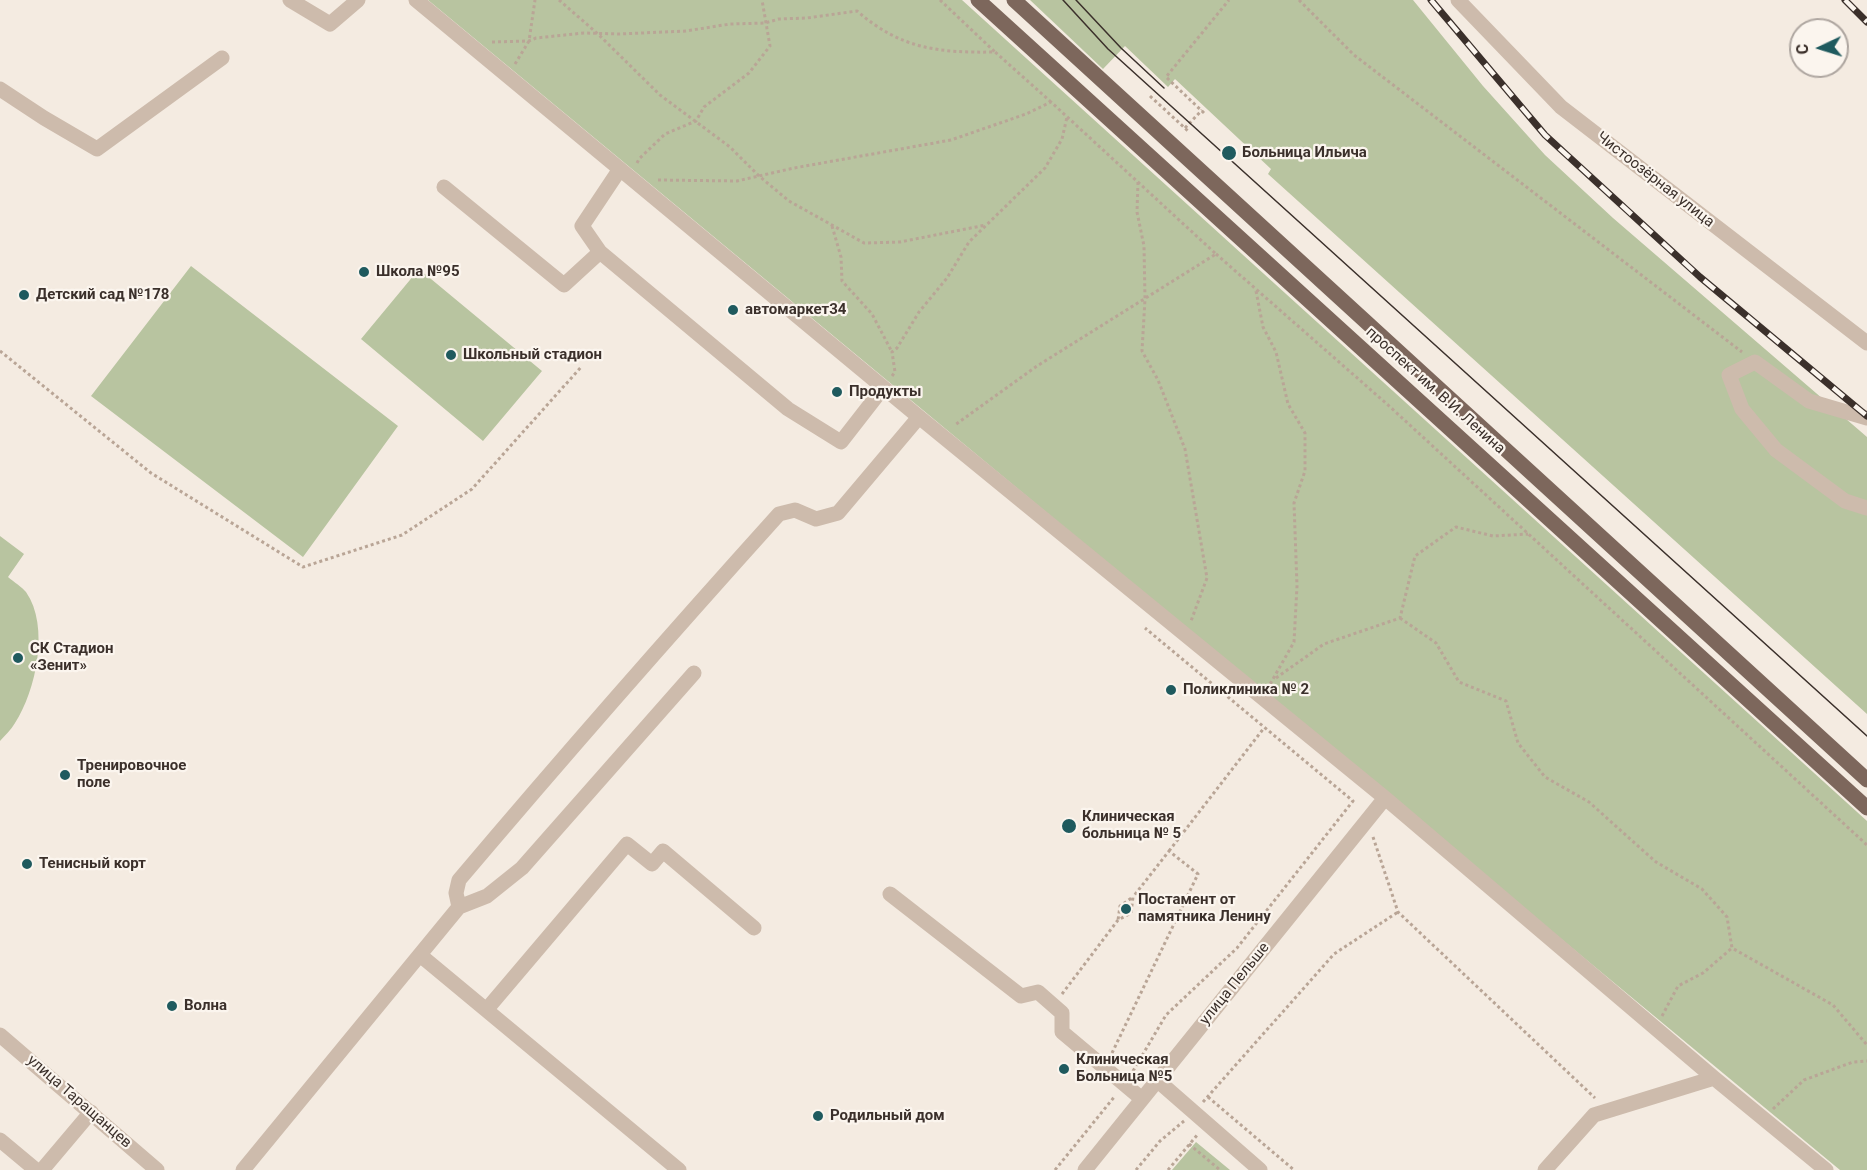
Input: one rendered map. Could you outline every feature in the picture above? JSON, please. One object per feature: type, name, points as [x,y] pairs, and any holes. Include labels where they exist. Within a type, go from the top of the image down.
[{"type":"main road","name":"проспект им. В.И. Ленина","points":[[978,0],[1867,808]]},
{"type":"main road","name":"проспект им. В.И. Ленина","points":[[1014,0],[1867,780]]},
{"type":"street","points":[[290,0],[330,24],[358,0]]},
{"type":"street","points":[[416,0],[883,388],[1385,798],[1714,1078],[1826,1170]]},
{"type":"street","name":"Чистоозёрная улица","points":[[1458,0],[1561,108],[1867,343]]},
{"type":"street","points":[[0,88],[44,118],[97,149],[222,58]]},
{"type":"street","points":[[626,173],[582,226],[600,252],[788,409],[841,442],[883,388]]},
{"type":"street","points":[[444,187],[564,285],[600,252]]},
{"type":"street","points":[[1867,418],[1809,401],[1755,362],[1729,375],[1742,409],[1776,450],[1845,501],[1867,508]]},
{"type":"street","points":[[459,907],[456,893],[459,880],[579,738],[779,514],[795,510],[816,519],[838,513],[919,417]]},
{"type":"street","points":[[243,1170],[459,907],[487,896],[522,868],[694,673]]},
{"type":"street","name":"улица Пельше","points":[[1084,1170],[1385,798]]},
{"type":"street","points":[[487,1009],[627,844],[652,864],[663,851],[754,928]]},
{"type":"street","points":[[890,894],[1021,996],[1038,992],[1062,1013],[1062,1032],[1142,1099]]},
{"type":"street","points":[[420,955],[679,1170]]},
{"type":"street","name":"улица Таращанцев","points":[[0,1035],[158,1170]]},
{"type":"street","points":[[1545,1170],[1594,1115],[1714,1078]]},
{"type":"street","points":[[1157,1080],[1260,1170]]},
{"type":"street","points":[[42,1170],[91,1112]]},
{"type":"street","points":[[0,1140],[36,1170]]},
{"type":"path","points":[[507,75],[529,41],[535,0]]},
{"type":"path","points":[[559,0],[598,34],[660,95],[730,147],[759,176],[789,201],[864,243],[900,242],[986,225]]},
{"type":"path","points":[[626,173],[665,134],[696,121],[704,107],[749,73],[770,46],[762,0]]},
{"type":"path","points":[[940,0],[1216,254],[1388,405],[1867,845]]},
{"type":"path","points":[[1150,96],[1187,129],[1203,111],[1166,77],[1229,0]]},
{"type":"path","points":[[1299,0],[1354,55],[1755,362]]},
{"type":"path","points":[[474,48],[491,42],[529,41],[536,38],[598,34],[686,31],[730,24],[765,23],[779,19],[807,18],[857,11],[876,28],[904,42],[956,53],[995,52]]},
{"type":"path","points":[[626,173],[686,181],[737,181],[951,140],[1026,114],[1051,102]]},
{"type":"path","points":[[892,352],[919,312],[947,278],[969,242],[1045,168],[1062,139],[1067,117]]},
{"type":"path","points":[[1138,182],[1137,212],[1144,246],[1145,299],[1142,351],[1158,380],[1185,449],[1207,578],[1186,635]]},
{"type":"path","points":[[831,225],[841,257],[843,281],[872,314],[892,352],[895,372],[883,388]]},
{"type":"path","points":[[941,435],[1037,366],[1216,254]]},
{"type":"path","points":[[1256,289],[1263,327],[1276,352],[1288,404],[1305,433],[1305,471],[1294,503],[1297,586],[1294,642],[1275,679],[1324,644],[1400,618]]},
{"type":"path","points":[[0,351],[151,473],[303,567],[402,535],[472,489],[582,366]]},
{"type":"path","points":[[1400,618],[1415,556],[1456,527],[1493,536],[1528,534]]},
{"type":"path","points":[[1400,618],[1436,643],[1459,682],[1506,700],[1518,743],[1545,777],[1589,802],[1656,862],[1702,889],[1727,917],[1732,948]]},
{"type":"path","points":[[1145,628],[1353,801],[1366,822],[1398,912],[1609,1111]]},
{"type":"path","points":[[1118,920],[1120,906],[1133,897],[1264,728]]},
{"type":"path","points":[[1055,1170],[1125,1084],[1167,1015],[1237,948],[1353,801]]},
{"type":"path","points":[[1105,1068],[1198,874],[1169,851]]},
{"type":"path","points":[[1053,1005],[1118,920],[1131,913],[1133,897]]},
{"type":"path","points":[[1136,1170],[1160,1141],[1208,1097],[1334,954],[1398,912]]},
{"type":"path","points":[[1656,1028],[1678,986],[1702,973],[1732,948]]},
{"type":"path","points":[[1732,948],[1833,1005],[1854,1033],[1867,1045]]},
{"type":"path","points":[[1770,1112],[1804,1080],[1853,1062],[1867,1060]]},
{"type":"path","points":[[1208,1097],[1294,1170]]},
{"type":"path","points":[[1168,1170],[1207,1123]]},
{"type":"path","points":[[1189,1144],[1220,1170]]},
{"type":"green space","points":[[428,0],[962,0],[1867,821],[1867,1170],[1840,1170]]},
{"type":"green space","points":[[1030,0],[1413,0],[1483,86],[1545,155],[1613,218],[1867,437],[1867,714],[1268,174],[1271,169],[1175,79],[1168,87],[1125,46],[1103,69]]},
{"type":"green space","points":[[191,266],[398,426],[303,557],[91,396]]},
{"type":"green space","name":"Школьный стадион","points":[[419,269],[542,371],[483,441],[361,339]]},
{"type":"green space","name":"СК Стадион «Зенит»","points":[[0,536],[24,554],[8,577],[26,592],[33,606],[39,640],[29,694],[15,723],[0,741]]},
{"type":"green space","points":[[1196,1142],[1230,1170],[1172,1170]]},
{"type":"tram line","points":[[1063,0],[1108,49],[1867,736]]},
{"type":"tram line","points":[[1076,0],[1121,48],[1164,88]]},
{"type":"railway","points":[[1431,0],[1545,135],[1700,277],[1867,416]]},
{"type":"railway","points":[[1845,0],[1867,22]]},
{"type":"place","name":"Больница Ильича","points":[[1229,153]]},
{"type":"place","name":"Школа №95","points":[[364,272]]},
{"type":"place","name":"Детский сад №178","points":[[24,295]]},
{"type":"place","name":"автомаркет34","points":[[733,310]]},
{"type":"place","name":"Школьный стадион","points":[[451,355]]},
{"type":"place","name":"Продукты","points":[[837,392]]},
{"type":"place","name":"СК Стадион «Зенит»","points":[[18,658]]},
{"type":"place","name":"Поликлиника № 2","points":[[1171,690]]},
{"type":"place","name":"Тренировочное поле","points":[[65,775]]},
{"type":"place","name":"Клиническая больница № 5","points":[[1069,826]]},
{"type":"place","name":"Тенисный корт","points":[[27,864]]},
{"type":"place","name":"Постамент от памятника Ленину","points":[[1126,909]]},
{"type":"place","name":"Волна","points":[[172,1006]]},
{"type":"place","name":"Клиническая Больница №5","points":[[1064,1069]]},
{"type":"place","name":"Родильный дом","points":[[818,1116]]}]
